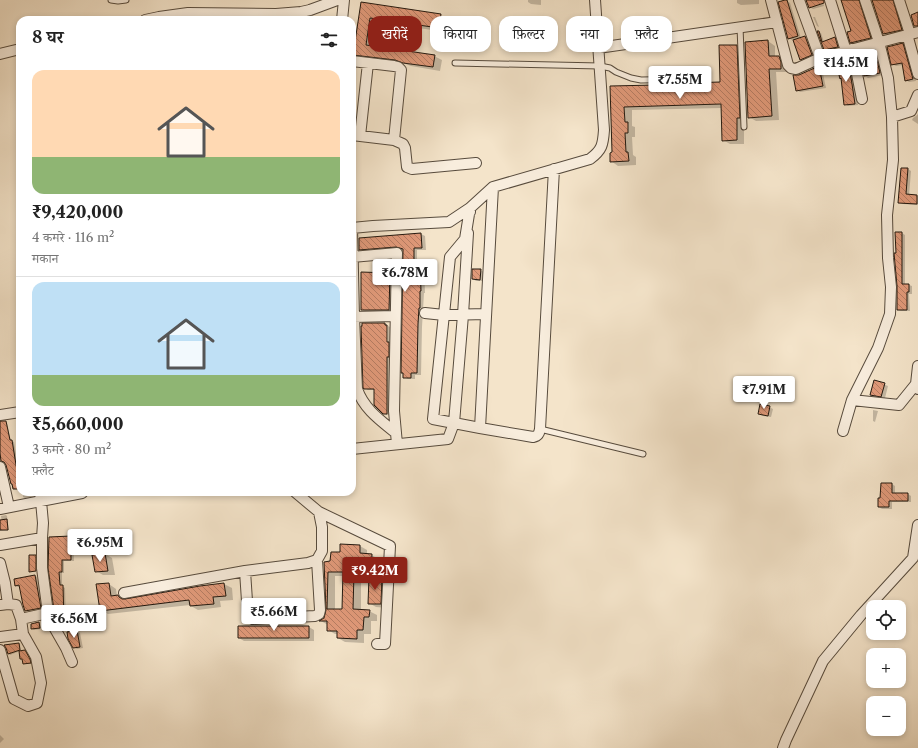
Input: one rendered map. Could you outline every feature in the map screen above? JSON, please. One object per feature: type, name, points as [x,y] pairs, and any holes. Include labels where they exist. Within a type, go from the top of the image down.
[{"type":"street","points":[[189,16],[276,14],[301,16],[310,10],[337,0]]},
{"type":"street","points":[[342,16],[344,0]]},
{"type":"street","points":[[595,0],[596,16]]},
{"type":"street","points":[[771,0],[788,65],[791,68],[796,69],[820,58],[912,33]]},
{"type":"street","points":[[799,0],[820,58]]},
{"type":"street","points":[[830,0],[849,50],[862,99]]},
{"type":"street","points":[[843,431],[852,400],[878,348],[890,314],[891,287],[888,258],[887,215],[893,160],[892,117],[888,78],[879,42],[865,0]]},
{"type":"street","points":[[899,0],[912,33],[918,74]]},
{"type":"street","points":[[613,46],[777,22]]},
{"type":"street","points":[[0,54],[16,50]]},
{"type":"street","points":[[356,228],[449,222],[470,208],[493,187],[590,159],[598,153],[603,143],[604,130],[598,52]]},
{"type":"street","points":[[356,62],[394,66],[401,70],[394,140]]},
{"type":"street","points":[[368,63],[356,136],[394,140],[403,144],[405,148],[407,167],[412,169],[476,162]]},
{"type":"street","points":[[892,117],[911,111],[918,95]]},
{"type":"street","points":[[470,208],[465,239],[450,257],[433,419],[533,437],[539,434],[540,429],[554,169]]},
{"type":"street","points":[[480,428],[493,187]]},
{"type":"street","points":[[356,449],[448,439],[454,423],[470,208]]},
{"type":"street","points":[[356,257],[397,253],[394,411],[397,444]]},
{"type":"street","points":[[425,313],[444,315],[486,314]]},
{"type":"street","points":[[356,317],[396,316]]},
{"type":"street","points":[[852,400],[899,405],[917,386],[918,366]]},
{"type":"street","points":[[356,389],[371,412],[396,432]]},
{"type":"street","points":[[0,415],[16,413]]},
{"type":"street","points":[[1,474],[4,508],[40,496],[43,523],[42,568],[48,614],[72,662]]},
{"type":"street","points":[[300,496],[319,512],[390,546],[385,644],[377,644]]},
{"type":"street","points":[[245,571],[248,616],[250,618],[315,616],[318,614],[320,610],[317,560],[322,551],[322,527],[319,512]]},
{"type":"street","points":[[783,748],[823,662],[861,615],[913,558],[918,526]]},
{"type":"street","points":[[0,546],[42,538]]},
{"type":"street","points":[[124,593],[245,571],[308,563],[317,560]]},
{"type":"street","points":[[0,563],[4,604],[16,605],[21,619],[23,634],[36,657],[41,683],[37,703],[28,706],[14,700],[0,650]]},
{"type":"street","points":[[21,619],[48,614]]},
{"type":"street","points":[[0,637],[23,634]]},
{"type":"lane","points":[[111,0],[126,0]]},
{"type":"lane","points":[[740,27],[744,127]]},
{"type":"lane","points":[[455,63],[600,66],[610,68],[631,78],[641,80],[692,79]]},
{"type":"lane","points":[[540,429],[643,454]]},
{"type":"building","points":[[787,0],[798,36],[788,39],[778,2]]},
{"type":"building","points":[[806,0],[824,0],[824,3],[809,8]]},
{"type":"building","points":[[841,0],[859,0],[871,38],[850,43],[847,32],[851,31]]},
{"type":"building","points":[[872,0],[893,0],[902,30],[883,34]]},
{"type":"building","points":[[361,2],[441,14],[441,16],[430,16],[430,27],[422,26],[422,16],[368,16],[366,45],[368,45],[368,52],[414,52],[435,55],[433,67],[403,63],[395,60],[356,55],[356,35]]},
{"type":"building","points":[[918,12],[918,26],[914,26],[911,15]]},
{"type":"building","points":[[817,31],[819,31],[822,42],[835,37],[838,47],[824,50]]},
{"type":"building","points":[[805,36],[812,55],[800,60],[793,40]]},
{"type":"building","points":[[768,40],[769,56],[779,56],[781,62],[781,69],[769,69],[772,116],[748,118],[745,42]]},
{"type":"building","points":[[903,43],[913,79],[905,81],[902,63],[891,65],[887,47]]},
{"type":"building","points":[[719,45],[737,45],[740,118],[737,118],[737,140],[722,141],[721,104],[624,107],[625,122],[628,122],[628,133],[625,133],[626,152],[628,152],[629,161],[610,162],[610,153],[612,152],[610,86],[720,82]]},
{"type":"building","points":[[866,52],[868,62],[877,60],[880,73],[864,76],[860,54]]},
{"type":"building","points":[[848,61],[855,104],[844,105],[841,78],[840,79],[836,63]]},
{"type":"building","points":[[819,66],[823,86],[796,91],[793,75],[799,75]]},
{"type":"building","points":[[901,168],[908,168],[906,194],[917,195],[917,204],[898,203]]},
{"type":"building","points":[[895,232],[902,232],[902,284],[909,284],[909,292],[907,292],[907,310],[897,310],[897,286],[894,253],[896,253]]},
{"type":"building","points":[[421,233],[422,248],[414,248],[414,262],[420,262],[421,291],[418,324],[417,373],[411,373],[411,378],[403,378],[403,373],[401,373],[403,249],[396,247],[359,250],[359,238]]},
{"type":"building","points":[[472,269],[481,269],[480,280],[472,279]]},
{"type":"building","points":[[361,272],[390,273],[389,310],[361,310]]},
{"type":"building","points":[[362,323],[385,323],[385,325],[387,325],[389,357],[387,357],[387,414],[383,414],[374,405],[374,389],[363,388]]},
{"type":"building","points":[[874,380],[885,383],[881,397],[870,395]]},
{"type":"building","points":[[760,404],[770,406],[768,416],[758,414]]},
{"type":"building","points":[[0,421],[6,421],[10,440],[12,440],[16,465],[16,489],[13,489],[6,465],[1,461]]},
{"type":"building","points":[[881,483],[892,483],[892,493],[908,493],[908,501],[889,501],[889,507],[878,507]]},
{"type":"building","points":[[7,519],[8,530],[0,530],[0,520]]},
{"type":"building","points":[[71,536],[71,560],[62,560],[62,572],[59,572],[60,585],[63,585],[64,622],[59,622],[55,614],[48,568],[49,537]]},
{"type":"building","points":[[340,544],[360,545],[360,553],[372,554],[371,573],[354,573],[353,609],[370,610],[369,617],[364,617],[363,630],[357,630],[357,639],[337,638],[337,631],[327,631],[327,621],[319,621],[324,618],[326,610],[324,562],[330,561],[331,552],[340,552]],"holes":[[[328,572],[343,572],[342,609],[327,609]]]},
{"type":"building","points":[[105,553],[108,571],[95,572],[92,555]]},
{"type":"building","points":[[29,555],[36,555],[36,571],[29,572]]},
{"type":"building","points":[[35,575],[41,608],[25,611],[19,585],[15,586],[14,579]]},
{"type":"building","points":[[369,577],[382,578],[381,604],[368,604]]},
{"type":"building","points":[[109,583],[111,596],[118,595],[122,599],[224,583],[226,596],[213,597],[214,604],[190,606],[189,600],[100,611],[96,584]]},
{"type":"building","points":[[39,622],[40,628],[31,629],[31,624]]},
{"type":"building","points":[[238,626],[309,626],[309,638],[238,638]]},
{"type":"building","points":[[77,630],[80,647],[73,648],[68,639],[67,632]]},
{"type":"building","points":[[19,643],[20,650],[8,654],[4,645]]},
{"type":"building","points":[[25,650],[31,663],[23,664],[22,659],[20,659],[19,651]]}]
